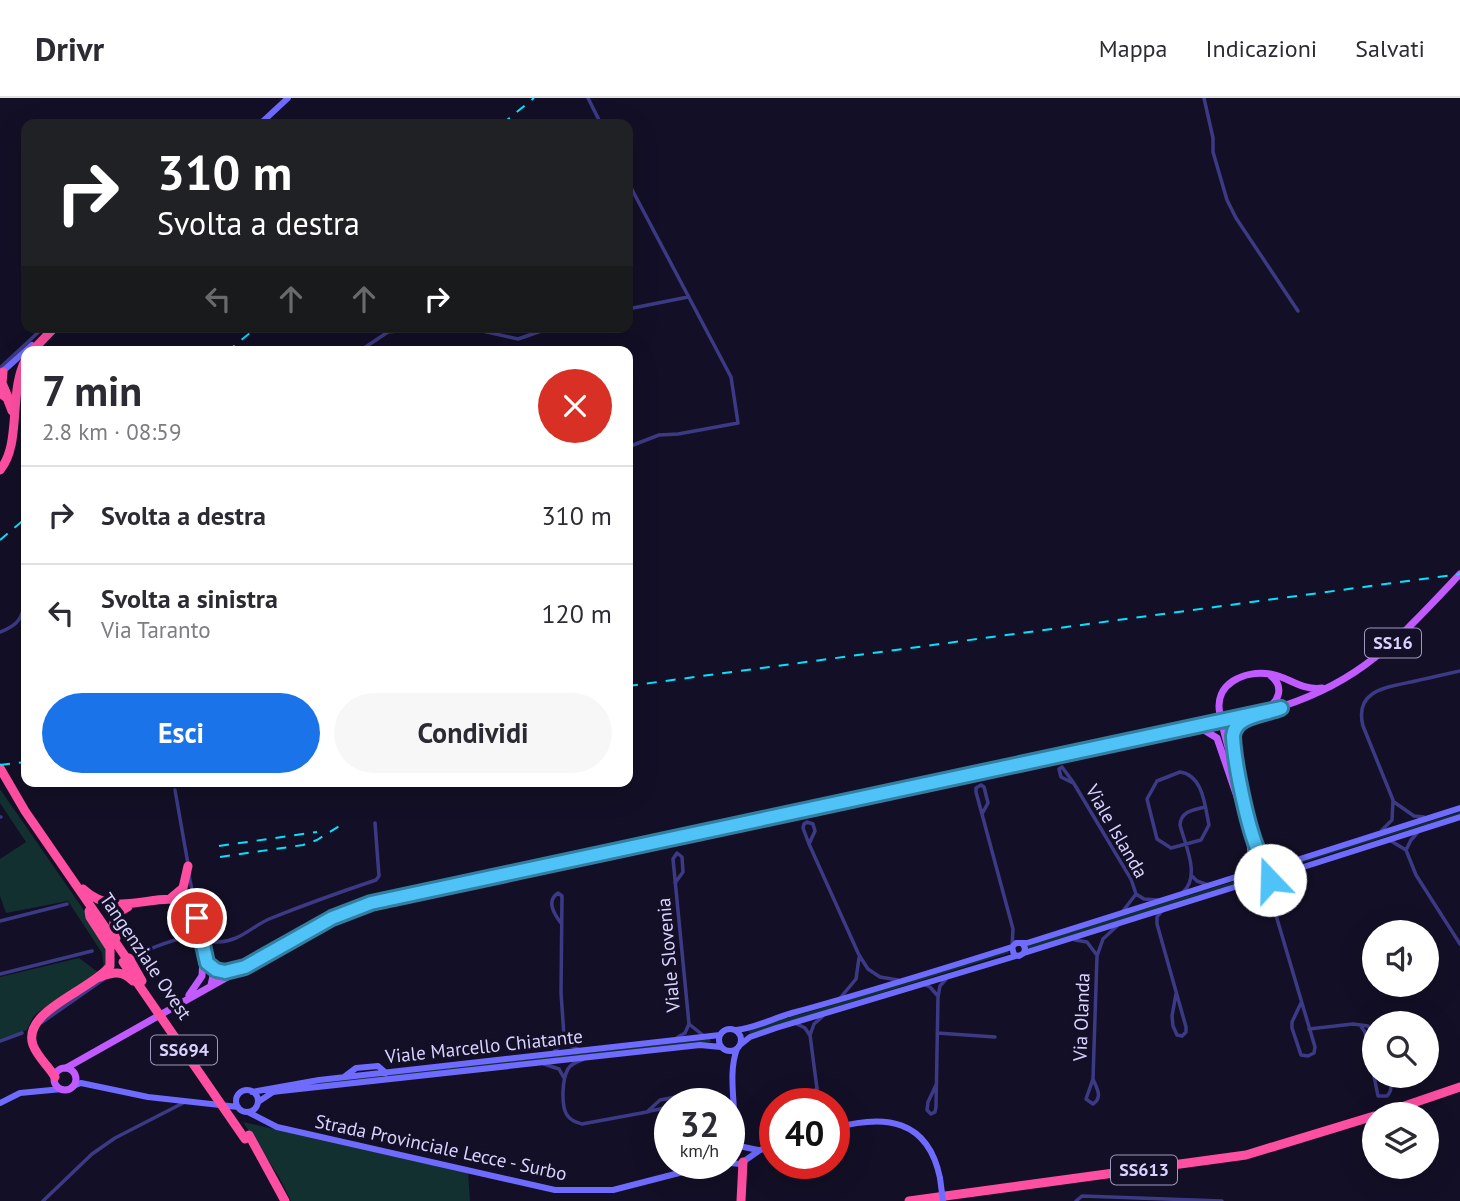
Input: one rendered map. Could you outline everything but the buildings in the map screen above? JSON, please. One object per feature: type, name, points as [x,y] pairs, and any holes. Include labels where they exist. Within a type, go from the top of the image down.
[{"type":"highway","points":[[36,346],[48,333]]},
{"type":"highway","points":[[13,420],[10,402],[2,383],[2,371],[12,373],[16,388]]},
{"type":"highway","points":[[0,470],[9,455],[16,388],[21,374]]},
{"type":"highway","points":[[0,393],[10,402]]},
{"type":"highway","name":"Tangenziale Ovest","points":[[0,768],[23,812],[46,841],[157,1010],[247,1137],[281,1200]]},
{"type":"highway","name":"Tangenziale Ovest","points":[[0,777],[89,911],[142,981],[247,1137],[275,1180],[281,1200]]},
{"type":"highway","points":[[46,841],[90,895],[110,904],[136,904],[185,893],[193,895]]},
{"type":"highway","points":[[176,897],[186,882],[188,866]]},
{"type":"highway","points":[[176,897],[191,907],[197,918]]},
{"type":"highway","points":[[126,959],[113,926],[121,911],[136,904]]},
{"type":"highway","points":[[89,911],[112,953],[110,966],[100,977]]},
{"type":"highway","points":[[55,1078],[37,1053],[31,1038],[35,1022],[47,1011],[100,977],[115,972],[129,976],[157,1010]]},
{"type":"highway","points":[[46,1065],[65,1068]]},
{"type":"highway","name":"SS613","points":[[1415,1102],[1460,1087]]},
{"type":"highway","points":[[1433,1102],[1460,1093]]},
{"type":"highway","name":"SS613","points":[[909,1201],[1246,1155],[1362,1119]]},
{"type":"highway","name":"SS613","points":[[944,1201],[1242,1160],[1292,1148],[1362,1126]]},
{"type":"highway","points":[[738,1179],[740,1201]]},
{"type":"main road","name":"SS16","points":[[89,1054],[332,918],[371,903],[1281,708],[1330,687],[1366,666],[1386,650],[1460,574]]},
{"type":"main road","points":[[1251,869],[1252,846],[1220,714],[1221,693],[1229,683],[1250,675],[1267,673],[1313,690],[1330,687]]},
{"type":"main road","points":[[1251,715],[1270,707],[1279,695],[1275,679],[1267,673]]},
{"type":"main road","points":[[1244,811],[1233,730],[1245,719],[1281,708]]},
{"type":"main road","points":[[1171,732],[1199,729],[1217,738],[1260,856],[1269,864]]},
{"type":"main road","points":[[193,895],[204,954],[213,976],[211,986]]},
{"type":"main road","points":[[184,1001],[202,976],[204,954]]},
{"type":"main road","points":[[207,963],[216,970],[225,972],[245,967]]},
{"type":"main road","points":[[202,976],[211,986]]},
{"type":"main road","points":[[89,1054],[79,1063],[73,1086],[62,1089],[57,1086],[55,1078],[65,1068],[73,1066],[89,1054]]},
{"type":"main road","points":[[65,1068],[75,1075]]},
{"type":"street","points":[[265,119],[288,98]]},
{"type":"street","points":[[588,98],[598,119]]},
{"type":"street","points":[[1204,98],[1213,138],[1213,152],[1227,200],[1236,218],[1298,311]]},
{"type":"street","points":[[633,192],[731,377],[738,423],[659,435],[633,445]]},
{"type":"street","points":[[633,308],[688,297]]},
{"type":"street","points":[[26,346],[38,333]]},
{"type":"street","points":[[32,346],[47,333]]},
{"type":"street","points":[[367,346],[386,333]]},
{"type":"street","points":[[492,333],[518,339],[536,333]]},
{"type":"street","points":[[2,371],[21,351]]},
{"type":"street","points":[[2,371],[21,355]]},
{"type":"street","points":[[0,632],[16,625],[21,619]]},
{"type":"street","points":[[1458,673],[1380,689],[1363,704],[1361,718],[1393,800],[1392,820],[1380,837],[1406,850],[1416,875],[1460,944]]},
{"type":"street","name":"Viale Islanda","points":[[1073,783],[1061,777],[1059,769],[1065,769],[1131,879],[1136,894],[1164,904]]},
{"type":"street","points":[[1186,772],[1198,783],[1205,807],[1209,825],[1201,840],[1171,848],[1157,839],[1148,803],[1150,790],[1166,775],[1186,772]]},
{"type":"street","points":[[982,814],[988,803],[981,785],[976,788],[976,792],[1013,929],[1025,948],[1024,953]]},
{"type":"street","points":[[175,790],[193,895]]},
{"type":"street","points":[[1393,800],[1414,816],[1431,816]]},
{"type":"street","points":[[1179,895],[1189,887],[1192,876],[1180,818],[1186,812],[1205,807]]},
{"type":"street","name":"Viale Marcello Chiatante","points":[[216,1104],[237,1098],[245,1091],[344,1077],[706,1037],[720,1035],[725,1030],[747,1029],[764,1021],[1012,947],[1016,943],[1121,913],[1271,878],[1431,816],[1460,808]]},
{"type":"street","name":"Viale Marcello Chiatante","points":[[248,1112],[273,1092],[700,1045],[731,1051],[750,1037],[776,1028],[1144,915],[1179,895],[1251,869],[1259,861],[1281,865],[1460,817]]},
{"type":"street","points":[[809,844],[815,831],[813,824],[807,822],[803,828],[809,844],[859,956],[873,974],[891,980],[907,979]]},
{"type":"street","points":[[37,1026],[142,952],[201,937],[216,943],[241,937],[266,920],[376,880],[379,876],[375,823]]},
{"type":"street","points":[[1406,850],[1411,840],[1426,827]]},
{"type":"street","name":"Viale Slovenia","points":[[671,1041],[685,1033],[689,1024],[673,859],[677,853],[682,857],[683,872],[676,883]]},
{"type":"street","points":[[1269,864],[1269,895],[1315,1047],[1314,1053],[1308,1056],[1301,1055],[1292,1028],[1301,1003]]},
{"type":"street","points":[[1251,869],[1256,882],[1269,895]]},
{"type":"street","points":[[1192,876],[1201,883],[1212,885]]},
{"type":"street","points":[[561,923],[552,911],[552,898],[558,892],[562,896],[561,993],[564,1036],[567,1044],[587,1050]]},
{"type":"street","name":"Viale Islanda","points":[[1121,913],[1132,903],[1136,894]]},
{"type":"street","points":[[1164,904],[1157,917],[1157,924],[1186,1027],[1182,1036],[1177,1035],[1173,1026],[1176,994]]},
{"type":"street","points":[[0,921],[67,905]]},
{"type":"street","points":[[1144,915],[1157,924]]},
{"type":"street","name":"Via Olanda","points":[[1097,956],[1106,935],[1125,921]]},
{"type":"street","points":[[1013,929],[1012,952],[1016,956]]},
{"type":"street","name":"Via Olanda","points":[[1065,939],[1087,942],[1097,956],[1093,1079],[1086,1093],[1086,1099],[1093,1104],[1098,1101],[1099,1093],[1093,1079]]},
{"type":"street","points":[[0,974],[92,951]]},
{"type":"street","points":[[834,1002],[848,991],[856,979],[859,956]]},
{"type":"street","points":[[936,1085],[928,1102],[927,1110],[930,1114],[935,1112],[936,1107],[938,997],[942,982],[957,972]]},
{"type":"street","points":[[919,984],[930,987],[938,997]]},
{"type":"street","points":[[817,1088],[810,1035],[817,1019],[829,1012]]},
{"type":"street","name":"Viale Slovenia","points":[[689,1024],[706,1037]]},
{"type":"street","points":[[1309,1029],[1353,1024],[1362,1028]]},
{"type":"street","points":[[776,1028],[801,1025],[810,1035]]},
{"type":"street","points":[[734,1088],[733,1067],[740,1035],[736,1030]]},
{"type":"street","points":[[0,1041],[22,1033]]},
{"type":"street","points":[[937,1033],[995,1037]]},
{"type":"street","points":[[720,1035],[719,1041],[733,1067]]},
{"type":"street","points":[[549,1054],[560,1047],[564,1036]]},
{"type":"street","points":[[584,1058],[569,1066],[564,1078],[565,1108],[567,1115],[574,1121],[582,1124],[654,1110]]},
{"type":"street","points":[[542,1063],[559,1069],[564,1078]]},
{"type":"street","points":[[75,1075],[89,1085]]},
{"type":"street","points":[[41,1091],[50,1086],[55,1078]]},
{"type":"street","points":[[73,1086],[78,1083],[166,1099],[238,1107],[248,1112]]},
{"type":"street","points":[[1376,1088],[1378,1096],[1387,1096],[1392,1088]]},
{"type":"street","points":[[0,1103],[20,1093],[62,1089]]},
{"type":"street","points":[[252,1092],[257,1096],[257,1104],[269,1124]]},
{"type":"street","points":[[237,1098],[238,1107]]},
{"type":"street","points":[[166,1099],[170,1102],[170,1109]]},
{"type":"street","points":[[43,1201],[92,1154],[115,1138],[187,1101]]},
{"type":"street","points":[[647,1112],[654,1106]]},
{"type":"street","name":"Strada Provinciale Lecce - Surbo","points":[[248,1112],[269,1124],[555,1190],[613,1190],[660,1179]]},
{"type":"street","points":[[850,1125],[874,1120],[901,1125],[925,1144],[935,1160],[944,1201]]},
{"type":"street","points":[[1076,1201],[1082,1196],[1222,1201]]},
{"type":"green space","points":[[0,789],[81,906],[109,953],[104,969],[102,953],[68,901],[6,913],[0,896],[0,859],[26,842],[0,803]]},
{"type":"green space","points":[[1460,814],[1282,869],[1282,867]]},
{"type":"green space","points":[[1242,879],[1243,881],[1029,949],[1027,945]]},
{"type":"green space","points":[[1008,951],[1009,953],[750,1034],[749,1031],[761,1025]]},
{"type":"green space","points":[[79,958],[99,973],[40,1011],[33,1017],[27,1030],[0,1039],[0,977]]},
{"type":"green space","points":[[710,1039],[711,1042],[279,1090],[279,1087]]},
{"type":"green space","points":[[243,1122],[468,1172],[470,1201],[291,1201],[279,1177]]},
{"type":"railway","points":[[508,119],[534,98]]},
{"type":"railway","points":[[234,346],[250,333]]},
{"type":"railway","points":[[0,540],[21,522]]},
{"type":"railway","points":[[633,685],[1460,574]]},
{"type":"railway","points":[[0,765],[21,763]]},
{"type":"railway","points":[[220,857],[303,845],[317,840],[344,823]]},
{"type":"railway","points":[[219,846],[317,832]]},
{"type":"route","points":[[197,918],[207,963],[216,970],[228,972],[245,967],[332,918],[371,903],[1281,708],[1245,719],[1233,730],[1233,743],[1247,813],[1260,856],[1272,868],[1270,880]]}]
